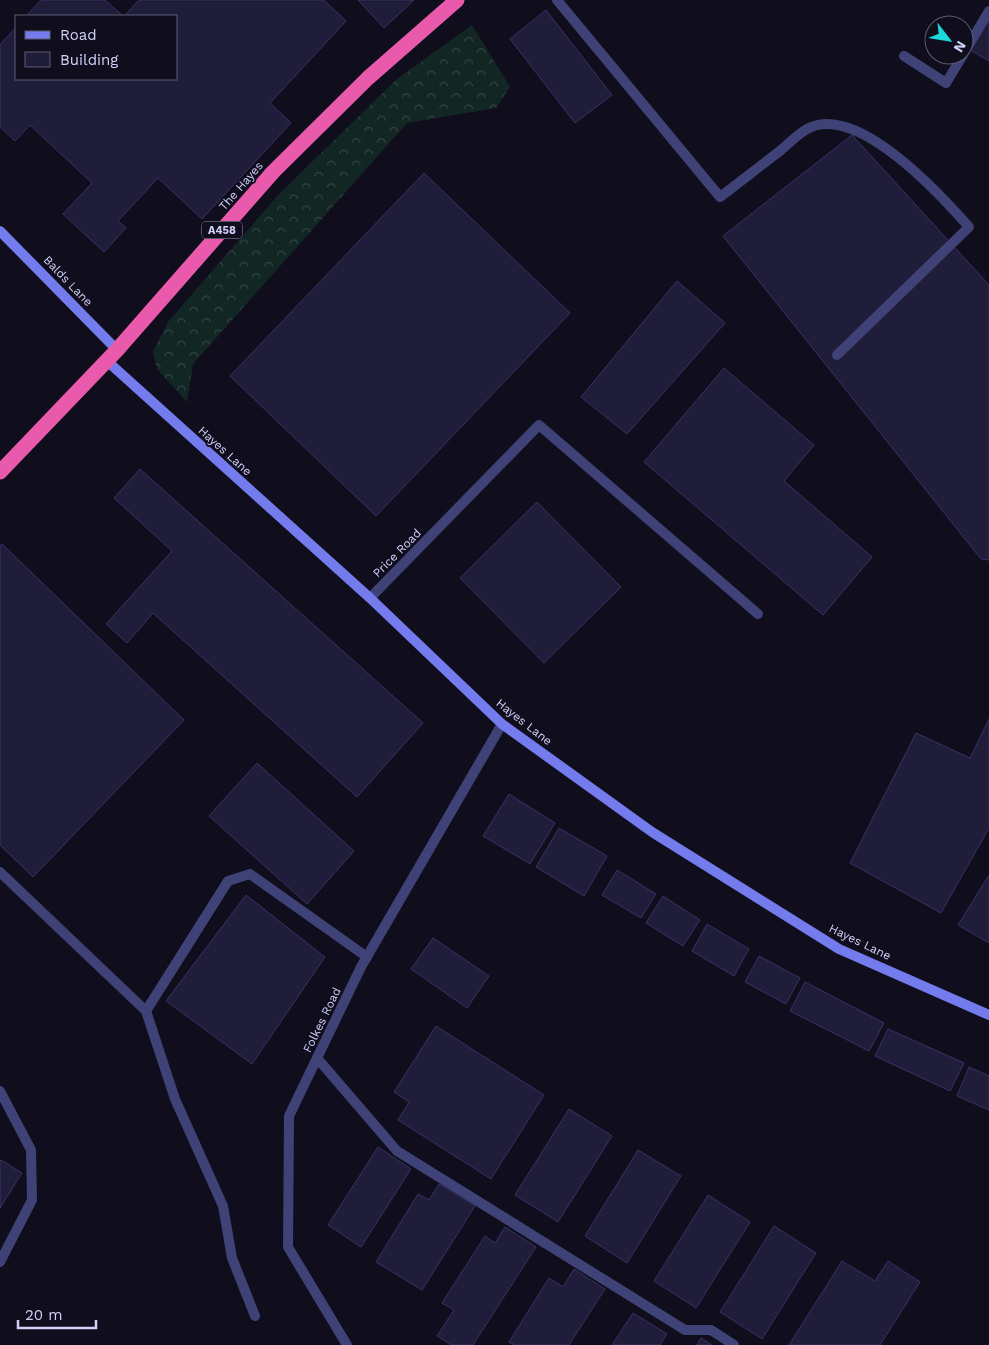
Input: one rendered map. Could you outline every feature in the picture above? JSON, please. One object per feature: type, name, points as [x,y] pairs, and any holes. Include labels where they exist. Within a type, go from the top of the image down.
[{"type":"highway","name":"The Hayes","points":[[0,472],[112,355],[273,172],[368,78],[457,0]]},
{"type":"street","points":[[557,0],[720,197],[807,129],[830,122],[854,130],[902,160],[945,199],[969,227],[837,355]]},
{"type":"street","points":[[974,36],[989,11]]},
{"type":"street","points":[[904,56],[946,83],[957,65]]},
{"type":"street","name":"Balds Lane","points":[[0,231],[112,355]]},
{"type":"street","name":"Hayes Lane","points":[[112,355],[502,724],[652,832],[839,948],[989,1014]]},
{"type":"street","name":"Price Road","points":[[370,598],[539,425],[758,614]]},
{"type":"street","name":"Folkes Road","points":[[347,1345],[288,1247],[289,1116],[367,957],[502,724]]},
{"type":"street","points":[[0,872],[146,1011],[175,1100],[223,1206],[232,1258],[255,1316]]},
{"type":"street","points":[[146,1011],[228,882],[250,874],[367,957]]},
{"type":"street","points":[[317,1058],[397,1151],[685,1330],[710,1330],[734,1345]]},
{"type":"street","points":[[0,1091],[31,1150],[32,1200],[0,1262]]},
{"type":"green space","points":[[472,25],[510,87],[496,108],[407,123],[193,364],[187,402],[157,369],[153,351],[168,322],[279,194],[397,79]]},
{"type":"building","points":[[41,0],[105,0],[122,15],[27,15]]},
{"type":"building","points":[[139,0],[324,0],[346,21],[270,103],[291,123],[202,219],[158,178],[118,221],[126,228],[104,252],[63,214],[92,183],[30,125],[15,141],[0,127],[0,45],[15,28],[15,80],[178,80],[178,15],[125,15]]},
{"type":"building","points":[[358,0],[414,0],[384,28]]},
{"type":"building","points":[[546,10],[612,95],[575,123],[510,39]]},
{"type":"building","points":[[989,19],[989,61],[974,52],[974,43]]},
{"type":"building","points":[[852,135],[989,285],[989,560],[981,559],[723,236]]},
{"type":"building","points":[[424,173],[570,313],[376,516],[230,376]]},
{"type":"building","points":[[677,281],[725,323],[627,434],[581,397]]},
{"type":"building","points":[[724,368],[814,445],[784,481],[872,557],[823,615],[644,462]]},
{"type":"building","points":[[140,469],[423,723],[357,797],[153,613],[127,643],[106,624],[172,551],[114,498]]},
{"type":"building","points":[[537,502],[621,587],[544,663],[460,578]]},
{"type":"building","points":[[2,544],[184,720],[33,877],[0,845],[0,546]]},
{"type":"building","points":[[989,719],[989,828],[941,913],[850,863],[916,733],[970,758]]},
{"type":"building","points":[[257,763],[354,851],[307,904],[209,816]]},
{"type":"building","points":[[509,794],[555,823],[530,864],[483,836]]},
{"type":"building","points":[[559,828],[607,856],[584,896],[536,867]]},
{"type":"building","points":[[617,870],[656,894],[641,918],[602,895]]},
{"type":"building","points":[[989,875],[989,943],[958,925]]},
{"type":"building","points":[[246,895],[325,957],[252,1064],[166,1001]]},
{"type":"building","points":[[663,896],[700,920],[683,946],[646,923]]},
{"type":"building","points":[[707,924],[749,949],[734,976],[692,951]]},
{"type":"building","points":[[433,938],[489,976],[467,1008],[411,969]]},
{"type":"building","points":[[759,956],[800,978],[786,1004],[745,982]]},
{"type":"building","points":[[805,982],[884,1023],[869,1051],[790,1011]]},
{"type":"building","points":[[436,1026],[544,1095],[491,1179],[398,1120],[409,1102],[394,1092]]},
{"type":"building","points":[[888,1029],[964,1063],[950,1091],[875,1056]]},
{"type":"building","points":[[969,1067],[989,1076],[989,1110],[957,1096]]},
{"type":"building","points":[[569,1109],[612,1136],[558,1222],[515,1195]]},
{"type":"building","points":[[378,1147],[411,1169],[361,1247],[328,1225]]},
{"type":"building","points":[[638,1150],[681,1176],[627,1263],[585,1236]]},
{"type":"building","points":[[0,1161],[22,1173],[0,1208]]},
{"type":"building","points":[[439,1184],[475,1206],[422,1290],[376,1262],[418,1194],[429,1200]]},
{"type":"building","points":[[708,1195],[750,1222],[696,1308],[654,1281]]},
{"type":"building","points":[[774,1226],[816,1253],[762,1339],[720,1312]]},
{"type":"building","points":[[505,1227],[536,1247],[473,1345],[451,1345],[437,1336],[454,1310],[442,1303],[485,1236],[495,1243]]},
{"type":"building","points":[[842,1261],[875,1281],[888,1261],[920,1282],[880,1345],[789,1345]]},
{"type":"building","points":[[574,1269],[605,1289],[569,1345],[515,1345],[509,1342],[549,1278],[563,1287]]},
{"type":"building","points":[[633,1313],[667,1334],[660,1345],[612,1345]]},
{"type":"building","points":[[701,1338],[712,1345],[697,1345]]}]
